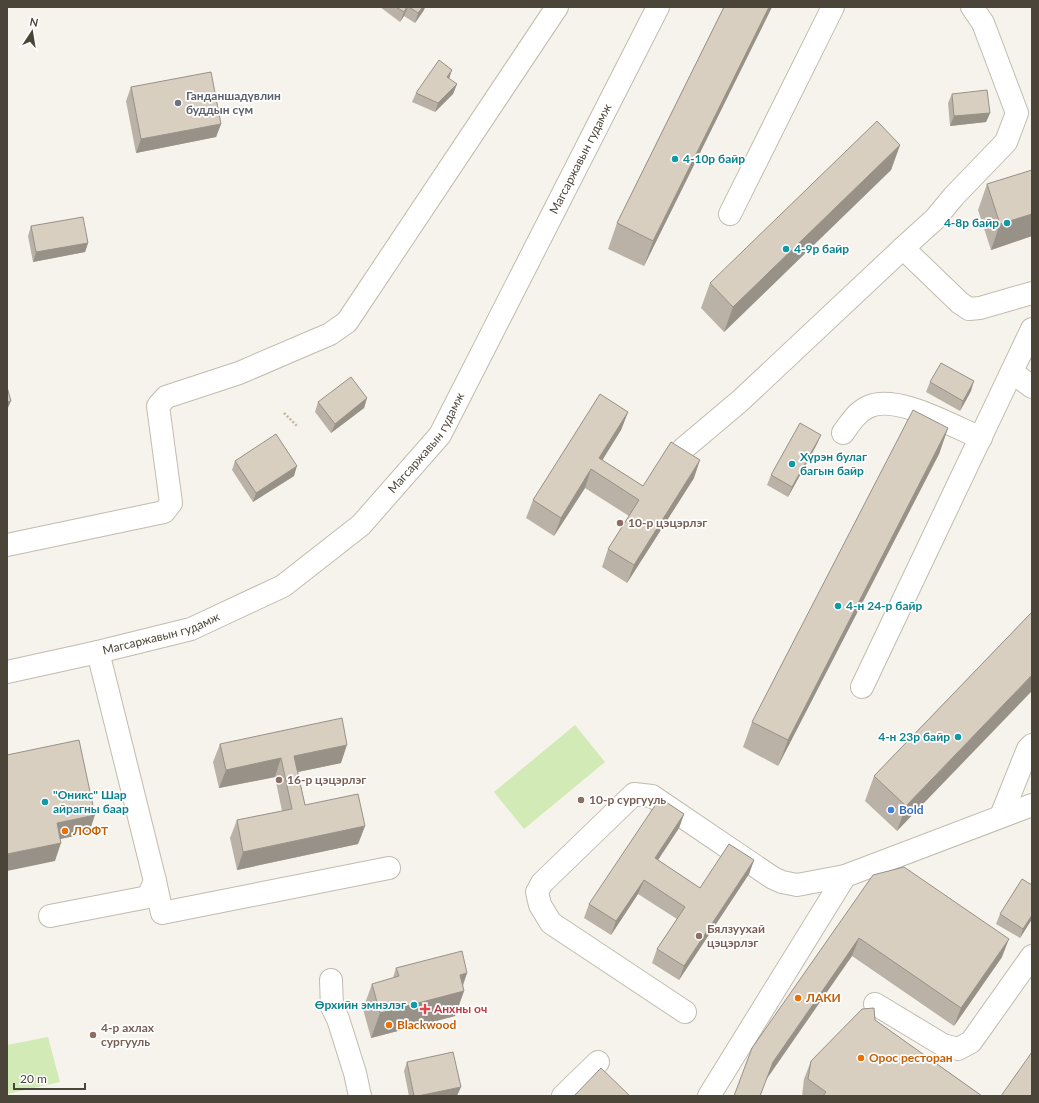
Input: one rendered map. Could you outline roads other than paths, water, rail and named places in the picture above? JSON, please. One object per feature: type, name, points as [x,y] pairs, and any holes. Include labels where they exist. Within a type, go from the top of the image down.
[{"type":"street","points":[[7,545],[164,512],[171,503],[158,406],[166,397],[239,373],[330,334],[347,322],[557,7]]},
{"type":"street","name":"Магсаржавын гудамж","points":[[7,672],[98,652],[191,629],[283,586],[362,525],[440,435],[658,7]]},
{"type":"street","points":[[730,214],[833,7]]},
{"type":"street","points":[[683,449],[740,401],[935,219],[954,196],[1006,142],[1017,112],[983,23],[972,7]]},
{"type":"street","points":[[904,248],[960,303],[969,309],[980,308],[1032,293]]},
{"type":"street","points":[[862,687],[1032,329]]},
{"type":"street","points":[[1012,372],[1032,387]]},
{"type":"street","points":[[843,433],[857,414],[869,406],[888,403],[911,408],[981,438]]},
{"type":"street","points":[[98,652],[111,698],[162,913],[389,868]]},
{"type":"street","points":[[1001,816],[1028,749],[1032,745]]},
{"type":"street","points":[[685,1012],[551,923],[540,905],[537,892],[542,883],[634,794],[652,796],[773,878],[782,882],[796,885],[845,876],[1032,805]]},
{"type":"street","points":[[709,1096],[845,876]]},
{"type":"street","points":[[50,916],[148,897],[155,881]]},
{"type":"street","points":[[875,1004],[943,1045],[958,1049],[971,1042],[1032,956]]},
{"type":"street","points":[[330,980],[332,1007],[338,1019],[355,1073],[360,1096]]},
{"type":"street","points":[[563,1096],[598,1062]]},
{"type":"place","name":"Ганданшадүвлин буддын сүм","points":[[178,103]]},
{"type":"place","name":"4-10р байр","points":[[675,159]]},
{"type":"place","name":"4-8р байр","points":[[1007,223]]},
{"type":"place","name":"4-9р байр","points":[[786,249]]},
{"type":"place","name":"Хүрэн булаг багын байр","points":[[792,464]]},
{"type":"place","name":"10-р цэцэрлэг","points":[[620,523]]},
{"type":"place","name":"4-н 24-р байр","points":[[838,606]]},
{"type":"place","name":"4-н 23р байр","points":[[958,737]]},
{"type":"place","name":"16-р цэцэрлэг","points":[[279,780]]},
{"type":"place","name":"10-р сургууль","points":[[581,800]]},
{"type":"place","name":"\"Оникс\" Шар айрагны баар","points":[[45,802]]},
{"type":"place","name":"Bold","points":[[891,810]]},
{"type":"place","name":"ЛОФТ","points":[[65,831]]},
{"type":"place","name":"Бялзуухай цэцэрлэг","points":[[699,936]]},
{"type":"place","name":"ЛАКИ","points":[[798,998]]},
{"type":"place","name":"Өрхийн эмнэлэг","points":[[414,1005]]},
{"type":"place","name":"Анхны оч","points":[[425,1009]]},
{"type":"place","name":"Blackwood","points":[[389,1025]]},
{"type":"place","name":"4-р ахлах сургууль","points":[[93,1035]]},
{"type":"place","name":"Орос ресторан","points":[[861,1058]]}]
